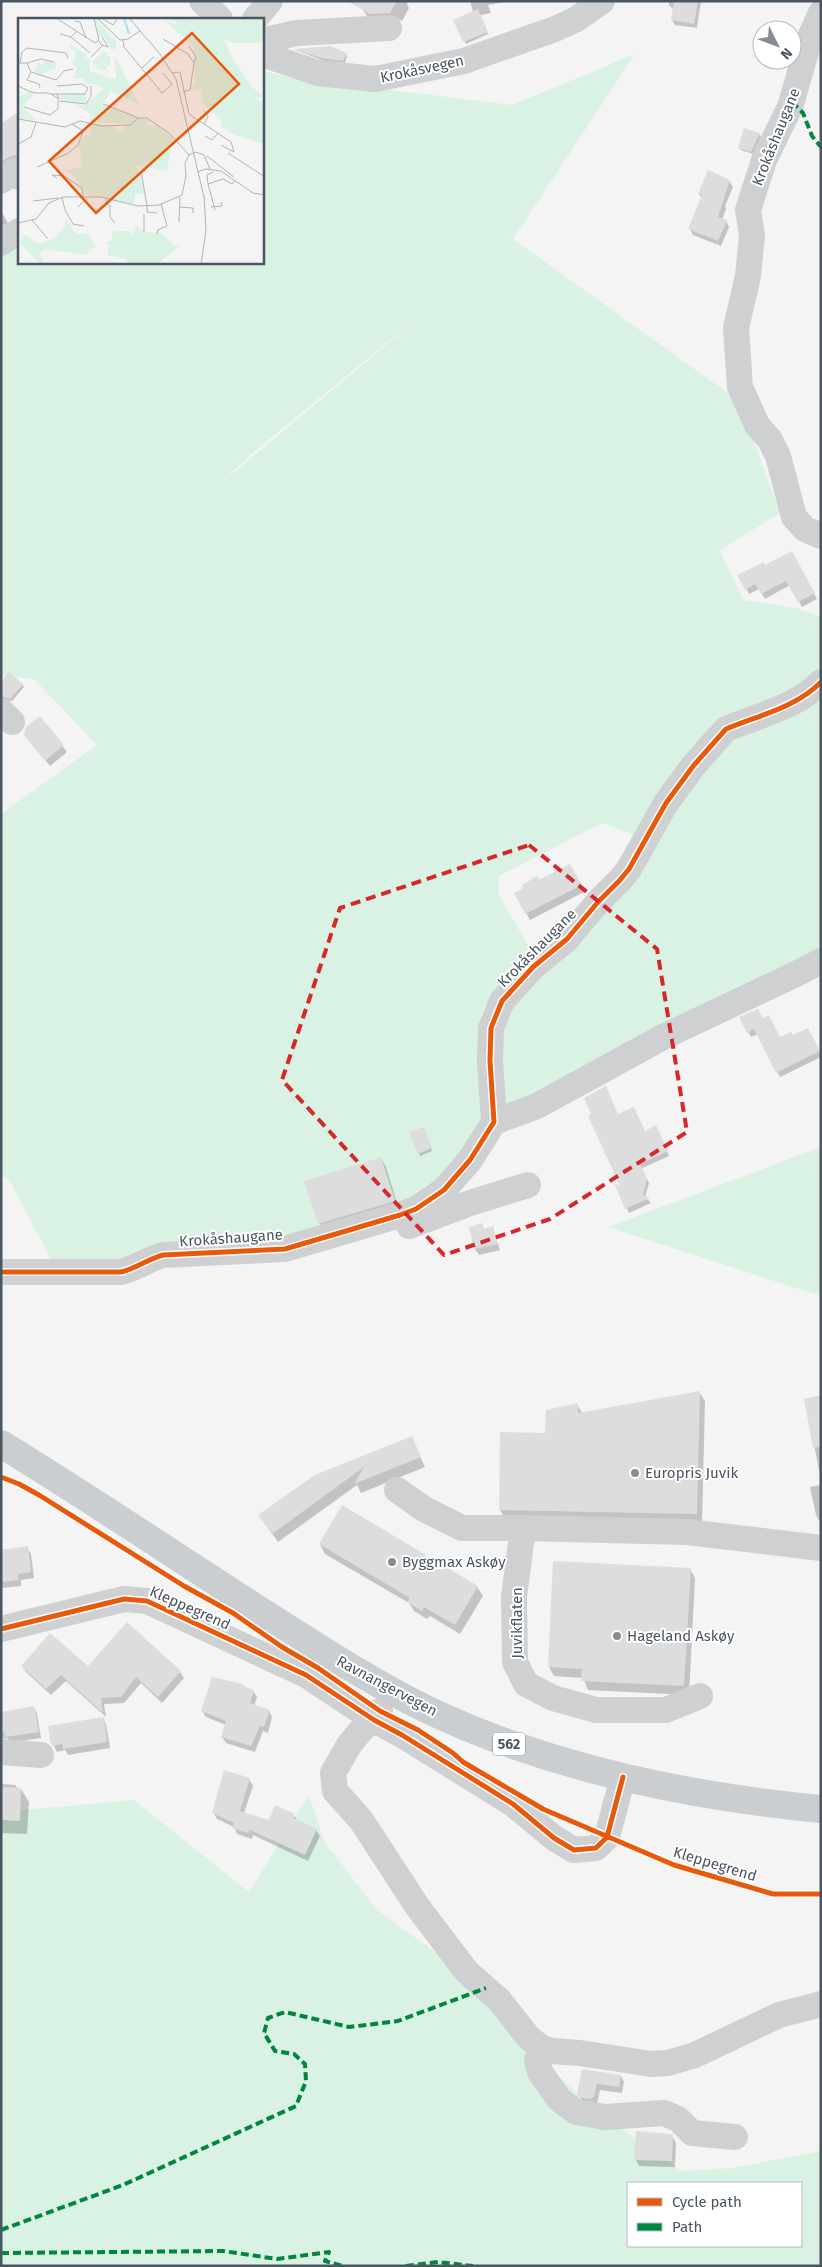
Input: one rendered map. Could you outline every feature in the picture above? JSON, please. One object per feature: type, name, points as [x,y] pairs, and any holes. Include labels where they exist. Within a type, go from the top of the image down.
[{"type":"main road","name":"Ravnangervegen","points":[[1,1444],[321,1650],[401,1696],[501,1740],[544,1756],[694,1793],[764,1804],[821,1809]]},
{"type":"street","points":[[202,1],[219,18]]},
{"type":"street","points":[[256,18],[270,1]]},
{"type":"street","name":"Krokåsvegen","points":[[264,55],[318,73],[375,79],[464,61],[493,49],[555,29],[574,20],[602,1]]},
{"type":"street","name":"Krokåshaugane","points":[[821,13],[810,35],[790,107],[764,160],[748,210],[752,235],[748,276],[736,328],[740,387],[754,418],[778,456],[794,517],[805,529],[821,536]]},
{"type":"street","points":[[264,41],[296,33],[389,28]]},
{"type":"street","points":[[1,181],[14,171],[18,176]]},
{"type":"street","points":[[1,243],[18,232]]},
{"type":"street","name":"Krokåshaugane","points":[[1,1272],[121,1272],[150,1258],[162,1256],[284,1249],[373,1222],[400,1216],[416,1209],[444,1190],[470,1160],[494,1122],[490,1046],[494,1016],[502,1001],[533,967],[567,939],[629,869],[666,803],[720,734],[726,729],[774,710],[811,692],[821,682]]},
{"type":"street","points":[[494,1122],[537,1106],[663,1037],[821,961]]},
{"type":"street","points":[[373,1222],[387,1229],[401,1228],[470,1203],[528,1186]]},
{"type":"street","points":[[397,1490],[424,1509],[462,1528],[687,1532],[821,1548]]},
{"type":"street","name":"Juvikflaten","points":[[522,1528],[514,1597],[515,1662],[526,1684],[553,1698],[596,1710],[666,1710],[700,1696]]},
{"type":"street","name":"Kleppegrend","points":[[1,1629],[124,1599],[147,1601],[306,1675],[377,1716],[402,1735],[513,1804],[554,1838],[574,1850],[596,1848],[607,1837],[623,1777]]},
{"type":"street","points":[[377,1716],[349,1744],[333,1773],[335,1791],[362,1820],[417,1906],[467,1972],[499,2000],[529,2038],[542,2048],[552,2052],[580,2053],[651,2064],[668,2064],[695,2055],[779,2015],[821,2004]]},
{"type":"street","points":[[1,1752],[41,1755]]},
{"type":"street","points":[[542,2048],[537,2060],[540,2072],[559,2099],[576,2112],[605,2117],[664,2112],[672,2114],[692,2132],[734,2137]]},
{"type":"highlighted area","points":[[529,845],[657,949],[687,1132],[550,1219],[444,1255],[282,1080],[340,908]]},
{"type":"green space","points":[[635,54],[513,239],[739,401],[780,513],[720,550],[743,600],[796,608],[821,617],[821,668],[789,695],[765,709],[635,835],[602,823],[499,876],[498,894],[532,952],[485,1005],[480,1021],[481,1117],[469,1154],[437,1187],[397,1205],[381,1157],[305,1181],[320,1230],[121,1266],[56,1268],[9,1180],[1,1175],[1,814],[97,745],[34,679],[1,676],[1,244],[18,232],[18,264],[264,264],[264,70],[286,77],[512,105]],"holes":[[[449,292],[219,485],[251,454]]]},
{"type":"green space","points":[[821,690],[821,950],[502,1114],[494,1059],[515,993],[662,817],[732,741]]},
{"type":"green space","points":[[821,1147],[821,1296],[608,1227]]},
{"type":"green space","points":[[309,1795],[324,1841],[377,1910],[438,1954],[538,2057],[598,2112],[681,2171],[732,2168],[821,2151],[821,2266],[1,2266],[1,1812],[134,1800],[249,1892]]},
{"type":"building","points":[[347,1],[397,1],[390,13],[370,14]]},
{"type":"building","points":[[674,1],[698,1],[694,24],[671,20]]},
{"type":"building","points":[[478,9],[488,32],[463,42],[453,20]]},
{"type":"building","points":[[330,46],[347,53],[343,61],[321,58],[294,49]]},
{"type":"building","points":[[18,113],[18,155],[11,156],[1,162],[1,123]]},
{"type":"building","points":[[744,128],[760,133],[751,152],[738,148]]},
{"type":"building","points":[[708,170],[730,180],[718,217],[727,220],[718,241],[688,229],[702,195],[698,194]]},
{"type":"building","points":[[792,551],[815,593],[798,602],[786,581],[761,594],[755,584],[745,590],[737,575],[764,562],[765,565]]},
{"type":"building","points":[[9,672],[23,684],[10,699],[1,696],[1,682]]},
{"type":"building","points":[[40,716],[64,745],[45,761],[24,735],[26,727]]},
{"type":"building","points":[[570,864],[582,885],[525,914],[514,893],[523,888],[522,885],[537,876],[539,880]]},
{"type":"building","points":[[758,1009],[763,1018],[769,1015],[780,1037],[791,1032],[793,1035],[808,1028],[820,1051],[776,1073],[754,1029],[747,1033],[739,1017]]},
{"type":"building","points":[[606,1086],[618,1114],[634,1107],[645,1131],[656,1125],[668,1151],[640,1164],[647,1178],[643,1195],[650,1198],[625,1209],[614,1183],[620,1186],[588,1116],[591,1114],[584,1098]]},
{"type":"building","points":[[424,1127],[432,1148],[418,1154],[409,1132]]},
{"type":"building","points":[[381,1157],[395,1201],[318,1224],[304,1181]]},
{"type":"building","points":[[482,1223],[484,1229],[493,1226],[498,1244],[474,1249],[469,1227]]},
{"type":"building","points":[[700,1391],[697,1514],[499,1510],[500,1432],[545,1433],[546,1410],[578,1403],[578,1413]]},
{"type":"building","points":[[821,1395],[821,1447],[813,1448],[804,1399]]},
{"type":"building","points":[[412,1436],[421,1457],[354,1484],[364,1467],[272,1534],[258,1515],[315,1475]]},
{"type":"building","points":[[342,1505],[478,1586],[455,1625],[424,1607],[422,1611],[407,1602],[410,1598],[319,1544]]},
{"type":"building","points":[[28,1546],[31,1572],[18,1574],[19,1580],[1,1582],[1,1550]]},
{"type":"building","points":[[553,1561],[691,1568],[684,1686],[581,1681],[582,1669],[548,1667]]},
{"type":"building","points":[[127,1622],[181,1671],[158,1697],[136,1677],[121,1697],[101,1698],[103,1713],[61,1675],[46,1689],[21,1666],[50,1633],[88,1666]]},
{"type":"building","points":[[212,1677],[243,1684],[245,1687],[254,1690],[250,1703],[270,1710],[264,1727],[260,1726],[251,1746],[221,1737],[226,1721],[201,1711]]},
{"type":"building","points":[[34,1706],[39,1732],[5,1737],[4,1732],[1,1733],[1,1712]]},
{"type":"building","points":[[104,1717],[107,1742],[63,1749],[62,1744],[52,1746],[48,1726]]},
{"type":"building","points":[[224,1770],[250,1778],[240,1811],[269,1820],[275,1805],[295,1814],[293,1818],[317,1829],[305,1855],[250,1830],[248,1833],[232,1828],[234,1823],[212,1813]]},
{"type":"building","points":[[1,1787],[21,1788],[20,1821],[1,1820]]},
{"type":"building","points":[[582,2069],[621,2075],[619,2087],[597,2084],[594,2097],[590,2099],[582,2098],[577,2094]]},
{"type":"building","points":[[636,2131],[673,2135],[672,2161],[634,2160]]},
{"type":"marked path","points":[[792,102],[803,113],[812,136],[821,147]]},
{"type":"marked path","points":[[1,2230],[123,2185],[296,2106],[306,2081],[305,2064],[294,2054],[275,2051],[264,2033],[268,2018],[285,2012],[349,2027],[398,2021],[486,1988]]},
{"type":"marked path","points":[[1,2253],[223,2251],[277,2259],[329,2252],[325,2261],[343,2266]]},
{"type":"marked path","points":[[406,2266],[438,2262],[473,2266]]},
{"type":"cycle path","points":[[1,1272],[121,1272],[163,1255],[285,1249],[400,1215],[416,1209],[444,1190],[470,1160],[494,1122],[490,1061],[491,1028],[502,1001],[533,967],[567,939],[598,902],[620,880],[629,869],[666,803],[694,765],[726,729],[789,704],[811,691],[821,682]]},
{"type":"cycle path","points":[[1,1477],[39,1495],[184,1586],[233,1613],[380,1711],[418,1730],[453,1753],[463,1762],[543,1809],[674,1865],[773,1894],[821,1894]]},
{"type":"cycle path","points":[[1,1629],[124,1599],[147,1601],[306,1675],[374,1720],[402,1735],[513,1804],[554,1838],[574,1850],[596,1848],[607,1837],[623,1777]]},
{"type":"place","name":"Europris Juvik","points":[[635,1473]]},
{"type":"place","name":"Byggmax Askøy","points":[[392,1562]]},
{"type":"place","name":"Hageland Askøy","points":[[617,1636]]}]
